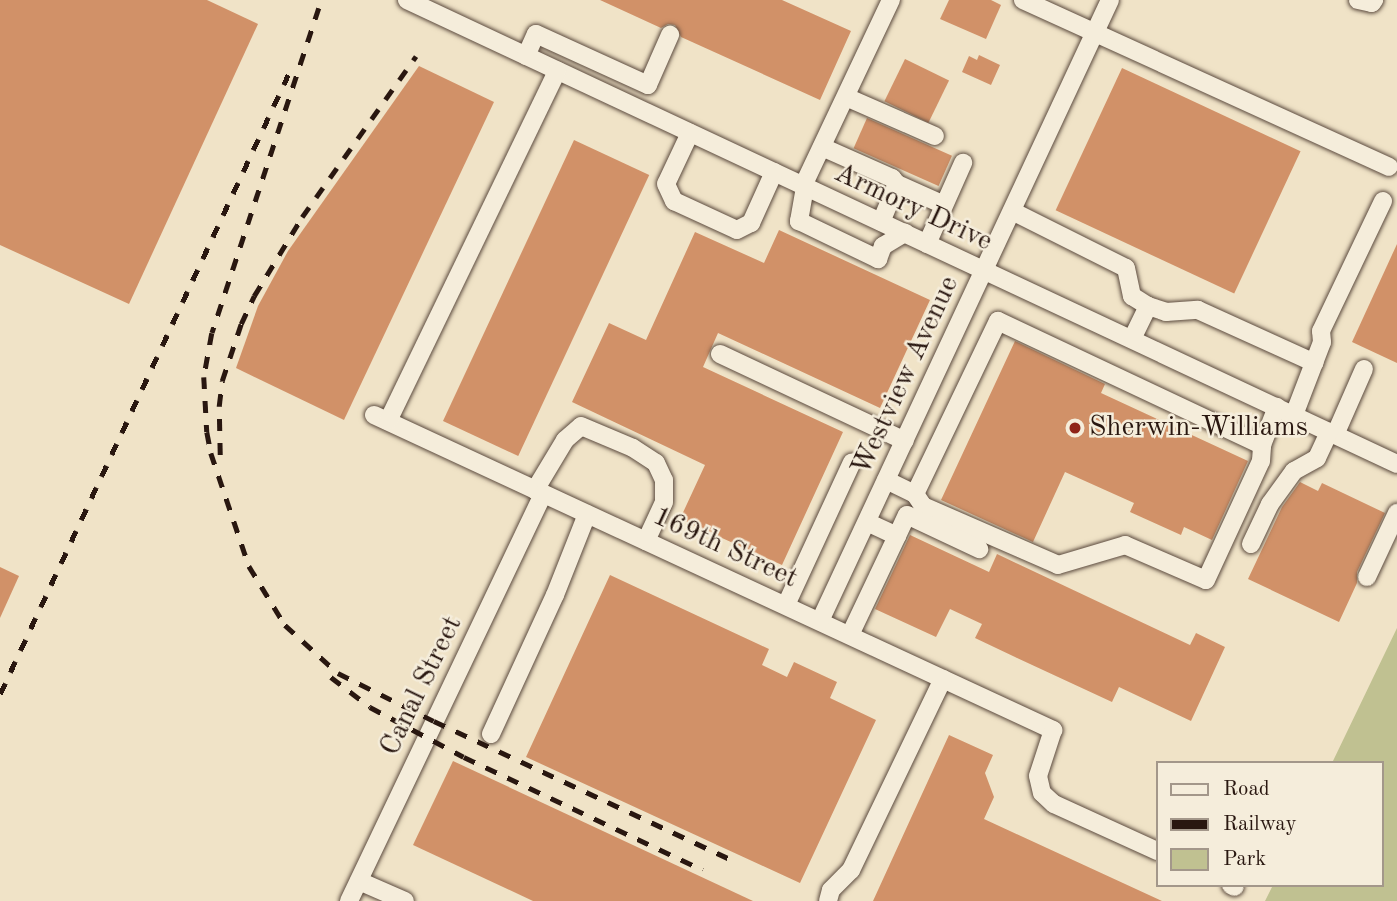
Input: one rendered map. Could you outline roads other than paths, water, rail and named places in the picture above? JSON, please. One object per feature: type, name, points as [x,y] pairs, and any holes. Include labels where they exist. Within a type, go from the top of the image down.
[{"type":"street","name":"Armory Drive","points":[[407,0],[1397,464]]},
{"type":"street","points":[[891,0],[804,186],[799,221],[878,259],[884,246],[905,233]]},
{"type":"street","points":[[1023,0],[1390,167]]},
{"type":"street","name":"Westview Avenue","points":[[820,621],[1110,0]]},
{"type":"street","points":[[1358,0],[1372,3],[1374,0]]},
{"type":"street","points":[[526,56],[536,34],[648,85],[670,35]]},
{"type":"street","name":"169th Street","points":[[557,71],[381,418],[1053,730],[1038,776],[1042,793],[1054,804],[1156,852]]},
{"type":"street","points":[[631,105],[641,83]]},
{"type":"street","points":[[846,97],[935,136]]},
{"type":"street","points":[[690,133],[666,184],[674,201],[737,230],[751,223],[774,172]]},
{"type":"street","points":[[822,147],[944,205]]},
{"type":"street","points":[[927,244],[963,163]]},
{"type":"street","points":[[881,222],[897,184]]},
{"type":"street","points":[[1294,415],[1322,342],[1321,331],[1383,201]]},
{"type":"street","points":[[1012,211],[1126,268],[1132,296],[1148,306],[1166,312],[1198,310],[1315,363]]},
{"type":"street","points":[[1132,339],[1148,306]]},
{"type":"street","points":[[915,494],[998,321],[1262,445]]},
{"type":"street","points":[[720,354],[905,441]]},
{"type":"street","points":[[943,359],[972,373]]},
{"type":"street","points":[[1251,544],[1270,504],[1294,471],[1317,458],[1364,369]]},
{"type":"street","points":[[886,480],[915,494],[923,506],[1058,565],[1125,545],[1206,580],[1261,461],[1262,445],[1277,407]]},
{"type":"street","name":"Canal Street","points":[[349,901],[539,492],[565,440],[581,425],[633,448],[656,463],[664,480],[664,502],[646,541]]},
{"type":"street","points":[[786,605],[852,462]]},
{"type":"street","points":[[1367,577],[1397,513]]},
{"type":"street","points":[[491,734],[555,595],[587,514]]},
{"type":"street","points":[[850,635],[907,515],[979,549]]},
{"type":"street","points":[[867,522],[897,536]]},
{"type":"street","points":[[828,901],[831,890],[851,870],[943,679]]},
{"type":"street","points":[[359,881],[405,901]]},
{"type":"railway","points":[[319,8],[212,333],[204,377],[211,453],[249,566],[285,625],[338,673],[434,721],[737,862]]},
{"type":"railway","points":[[220,455],[219,406],[222,381],[241,324],[254,296],[302,217],[416,56]]},
{"type":"railway","points":[[0,694],[288,75]]},
{"type":"railway","points":[[331,677],[370,707],[464,757],[703,870]]},
{"type":"place","name":"Sherwin-Williams","points":[[1075,428]]}]
